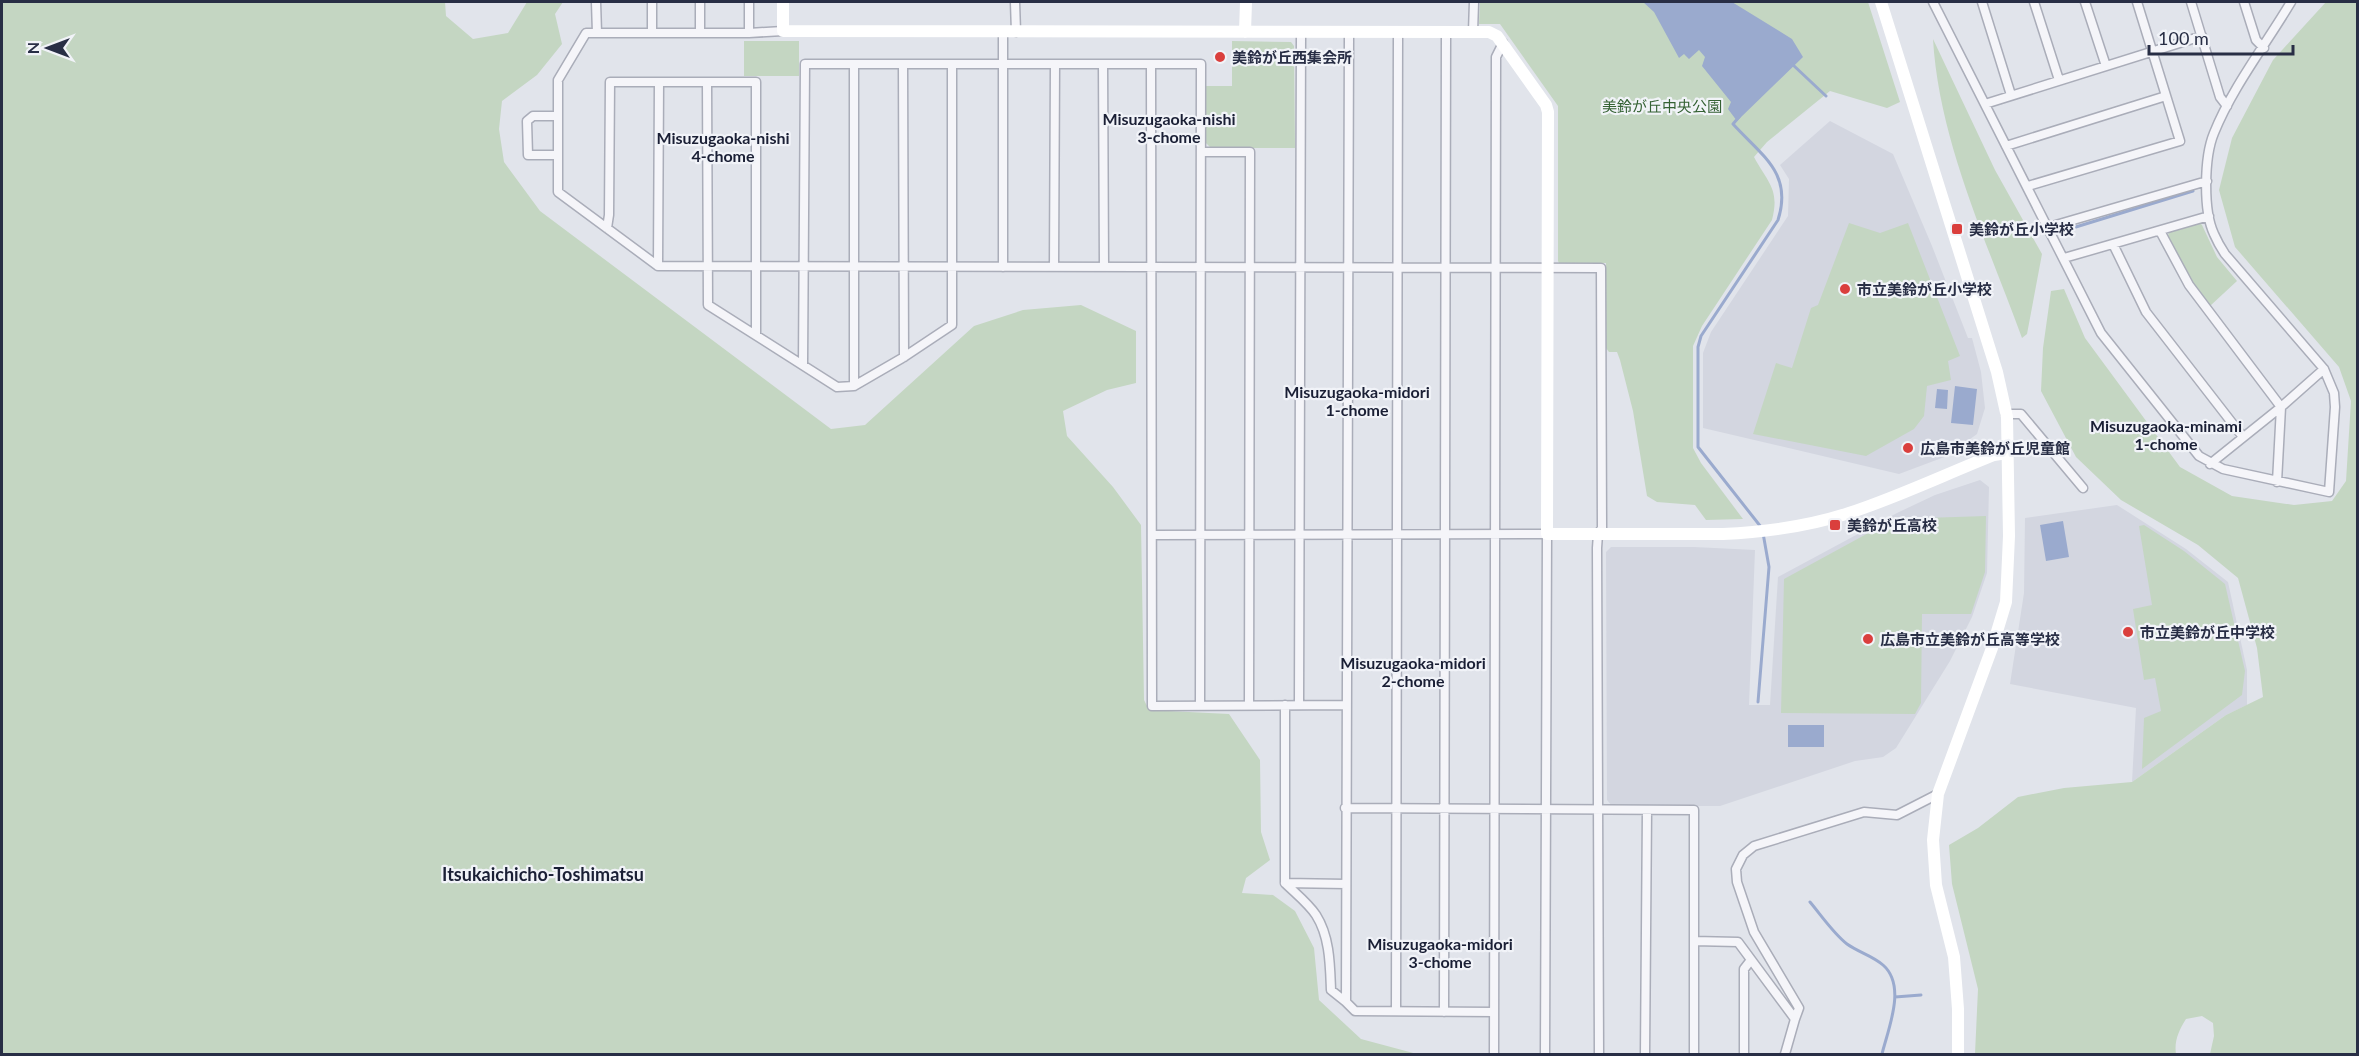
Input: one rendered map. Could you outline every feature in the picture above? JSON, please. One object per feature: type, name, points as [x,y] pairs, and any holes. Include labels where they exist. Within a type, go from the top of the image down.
[{"type":"street","points":[[596,2],[597,33]]},
{"type":"street","points":[[652,2],[652,33]]},
{"type":"street","points":[[700,2],[700,33]]},
{"type":"street","points":[[749,2],[749,33]]},
{"type":"street","points":[[783,2],[783,31]]},
{"type":"street","points":[[1004,267],[1003,63],[1016,2]]},
{"type":"street","points":[[1245,32],[1246,2]]},
{"type":"street","points":[[1473,32],[1474,2]]},
{"type":"street","points":[[1881,2],[1997,372],[2006,414],[2009,536],[2006,602],[1992,648],[1938,794],[1933,840],[1935,874],[1953,957],[1958,1009],[1958,1054]]},
{"type":"street","points":[[1933,2],[2101,333],[2199,456],[2223,469],[2329,492],[2335,407],[2334,393],[2324,369],[2225,254],[2213,234],[2209,216],[2207,181],[2209,149],[2227,106],[2291,2]]},
{"type":"street","points":[[1982,2],[2011,95]]},
{"type":"street","points":[[2034,2],[2059,80]]},
{"type":"street","points":[[2085,2],[2106,66]]},
{"type":"street","points":[[2028,186],[2180,141],[2137,2]]},
{"type":"street","points":[[2191,2],[2220,97],[2227,106]]},
{"type":"street","points":[[2244,2],[2256,40],[2264,48]]},
{"type":"street","points":[[1299,705],[1301,32]]},
{"type":"street","points":[[1545,1054],[1544,808],[1547,534],[1548,267],[1548,112],[1546,105],[1503,44],[1490,33],[1473,32],[586,33],[558,80],[558,192],[658,266],[708,267],[1548,267],[1601,268],[1602,528],[1598,534],[1599,1054]]},
{"type":"street","points":[[1346,1002],[1349,33]]},
{"type":"street","points":[[1396,1011],[1398,33]]},
{"type":"street","points":[[1444,1012],[1447,534],[1446,33]]},
{"type":"street","points":[[1985,104],[2202,36]]},
{"type":"street","points":[[1494,1054],[1497,534],[1496,57],[1503,44]]},
{"type":"street","points":[[803,365],[805,64],[1201,64],[1200,705]]},
{"type":"street","points":[[854,64],[854,386]]},
{"type":"street","points":[[903,64],[904,357]]},
{"type":"street","points":[[707,82],[708,305],[837,387],[854,386],[904,357],[952,325],[952,64]]},
{"type":"street","points":[[1054,267],[1055,64]]},
{"type":"street","points":[[1103,64],[1104,267]]},
{"type":"street","points":[[1151,64],[1152,706],[1346,705]]},
{"type":"street","points":[[607,228],[610,82],[756,82],[756,334]]},
{"type":"street","points":[[658,82],[658,266]]},
{"type":"street","points":[[2006,146],[2166,96]]},
{"type":"street","points":[[558,116],[533,116],[527,121],[528,155],[558,155]]},
{"type":"street","points":[[1202,152],[1250,152],[1249,705]]},
{"type":"street","points":[[2049,227],[2207,181]]},
{"type":"street","points":[[2064,258],[2209,216]]},
{"type":"street","points":[[2160,231],[2189,285],[2281,406],[2277,482]]},
{"type":"street","points":[[2113,244],[2146,312],[2243,437]]},
{"type":"street","points":[[2210,464],[2324,369]]},
{"type":"street","points":[[2006,414],[2021,414],[2083,488]]},
{"type":"street","points":[[1152,535],[1723,534],[1772,530],[1849,513],[1994,455],[2007,453]]},
{"type":"street","points":[[1285,705],[1285,884],[1315,914],[1324,935],[1329,955],[1330,990],[1355,1011],[1494,1012]]},
{"type":"street","points":[[1785,1054],[1799,1008],[1754,932],[1737,882],[1736,869],[1743,855],[1754,846],[1864,812],[1897,815],[1938,794]]},
{"type":"street","points":[[1345,808],[1694,810],[1694,1054]]},
{"type":"street","points":[[1645,1054],[1647,810]]},
{"type":"street","points":[[1285,884],[1346,884]]},
{"type":"street","points":[[1694,941],[1737,942],[1795,1019]]},
{"type":"street","points":[[1744,1054],[1744,969],[1751,960]]},
{"type":"shaded area","name":"市立美鈴が丘小学校","points":[[1830,121],[1893,154],[1968,338],[1972,338],[1981,372],[1985,408],[1977,434],[1947,456],[1899,474],[1703,428],[1703,353],[1711,332],[1788,216],[1789,179],[1780,165]]},
{"type":"shaded area","name":"広島市立美鈴が丘高等学校","points":[[1980,480],[1989,487],[1987,573],[1972,617],[1950,661],[1896,748],[1883,757],[1855,761],[1720,806],[1612,806],[1607,800],[1606,552],[1611,547],[1755,550],[1749,705],[1770,705],[1778,577],[1897,513],[1935,495]]},
{"type":"shaded area","name":"市立美鈴が丘中学校","points":[[2117,505],[2186,549],[2228,582],[2247,670],[2247,705],[2226,715],[2132,782],[2136,708],[2010,684],[2024,593],[2025,518]]},
{"type":"green space","points":[[2,2],[445,2],[446,16],[473,39],[508,33],[527,2],[563,2],[555,14],[562,44],[537,75],[502,101],[499,129],[504,162],[540,211],[831,429],[865,425],[974,326],[1023,310],[1081,305],[1136,331],[1136,383],[1107,390],[1063,411],[1067,436],[1113,487],[1141,525],[1144,700],[1149,710],[1229,714],[1260,760],[1261,832],[1270,860],[1246,878],[1242,893],[1273,895],[1295,911],[1314,948],[1319,1000],[1361,1039],[1417,1054],[2,1054]]},
{"type":"green space","name":"美鈴が丘中央公園","points":[[1480,2],[1868,2],[1900,102],[1887,108],[1830,91],[1767,142],[1754,157],[1774,193],[1772,220],[1702,326],[1693,346],[1693,448],[1701,463],[1743,519],[1706,520],[1695,505],[1657,502],[1647,496],[1633,411],[1620,360],[1617,352],[1609,352],[1606,348],[1606,263],[1559,263],[1558,261],[1558,106],[1500,24],[1479,24]]},
{"type":"green space","points":[[2326,2],[2358,2],[2357,1054],[2210,1054],[2214,1036],[2213,1023],[2202,1016],[2186,1019],[2178,1036],[2176,1054],[1975,1054],[1978,989],[1952,884],[1949,845],[1978,828],[2018,797],[2064,788],[2132,782],[2226,715],[2263,697],[2257,648],[2238,578],[2198,545],[2121,500],[2076,457],[2041,391],[2043,348],[2051,291],[2064,289],[2085,338],[2180,467],[2232,496],[2294,505],[2332,501],[2346,481],[2351,401],[2339,367],[2235,247],[2219,190],[2232,138],[2273,60]]},
{"type":"green space","points":[[1933,39],[1995,170],[2042,254],[2027,334],[2022,338],[1980,228],[1955,153],[1937,77]]},
{"type":"green space","points":[[744,41],[799,41],[799,76],[744,76]]},
{"type":"green space","points":[[1232,41],[1291,42],[1294,46],[1295,148],[1211,148],[1205,142],[1206,86],[1232,86]]},
{"type":"green space","points":[[2198,221],[2217,257],[2237,281],[2210,306],[2192,284],[2168,236],[2169,232]]},
{"type":"green space","points":[[1849,223],[1880,233],[1908,223],[1960,356],[1948,361],[1951,380],[1927,386],[1924,416],[1914,429],[1866,456],[1753,434],[1776,363],[1792,368],[1811,308],[1818,305]]},
{"type":"green space","points":[[1986,516],[1985,572],[1971,614],[1922,614],[1921,703],[1915,714],[1781,713],[1784,579],[1894,519]]},
{"type":"green space","points":[[2144,525],[2184,551],[2225,584],[2245,671],[2242,695],[2142,769],[2144,718],[2161,711],[2155,678],[2144,680],[2133,609],[2152,605],[2139,526]]},
{"type":"water","points":[[1643,2],[1732,2],[1792,39],[1803,57],[1737,121],[1728,109],[1731,102],[1702,66],[1705,57],[1699,50],[1689,59],[1684,54],[1679,58],[1654,12]]},
{"type":"water","points":[[1955,386],[1977,389],[1973,425],[1951,423]]},
{"type":"water","points":[[1937,389],[1948,390],[1947,409],[1935,408]]},
{"type":"water","points":[[2063,521],[2069,557],[2046,561],[2040,525]]},
{"type":"water","points":[[1788,725],[1824,725],[1824,747],[1788,747]]},
{"type":"waterway","points":[[1792,64],[1826,96]]},
{"type":"waterway","points":[[1739,117],[1733,124],[1772,166],[1778,177],[1782,204],[1778,220],[1701,336],[1698,347],[1698,447],[1761,527]]},
{"type":"waterway","points":[[2066,230],[2193,191]]},
{"type":"waterway","points":[[1758,702],[1769,567],[1763,533]]},
{"type":"waterway","points":[[1810,902],[1842,940],[1879,962],[1890,974],[1894,984],[1894,1008],[1882,1054]]},
{"type":"waterway","points":[[1895,997],[1921,995]]},
{"type":"place","name":"美鈴が丘西集会所","points":[[1220,57]]},
{"type":"place","name":"美鈴が丘小学校","points":[[1957,229]]},
{"type":"place","name":"市立美鈴が丘小学校","points":[[1845,289]]},
{"type":"place","name":"広島市美鈴が丘児童館","points":[[1908,448]]},
{"type":"place","name":"美鈴が丘高校","points":[[1835,525]]},
{"type":"place","name":"市立美鈴が丘中学校","points":[[2128,632]]},
{"type":"place","name":"広島市立美鈴が丘高等学校","points":[[1868,639]]},
{"type":"district","name":"Misuzugaoka-nishi 3-chome","points":[[1169,127]]},
{"type":"district","name":"Misuzugaoka-nishi 4-chome","points":[[723,146]]},
{"type":"district","name":"Misuzugaoka-midori 1-chome","points":[[1357,400]]},
{"type":"district","name":"Misuzugaoka-minami 1-chome","points":[[2166,434]]},
{"type":"district","name":"Misuzugaoka-midori 2-chome","points":[[1413,671]]},
{"type":"district","name":"Itsukaichicho-Toshimatsu","points":[[543,874]]},
{"type":"district","name":"Misuzugaoka-midori 3-chome","points":[[1440,952]]}]
